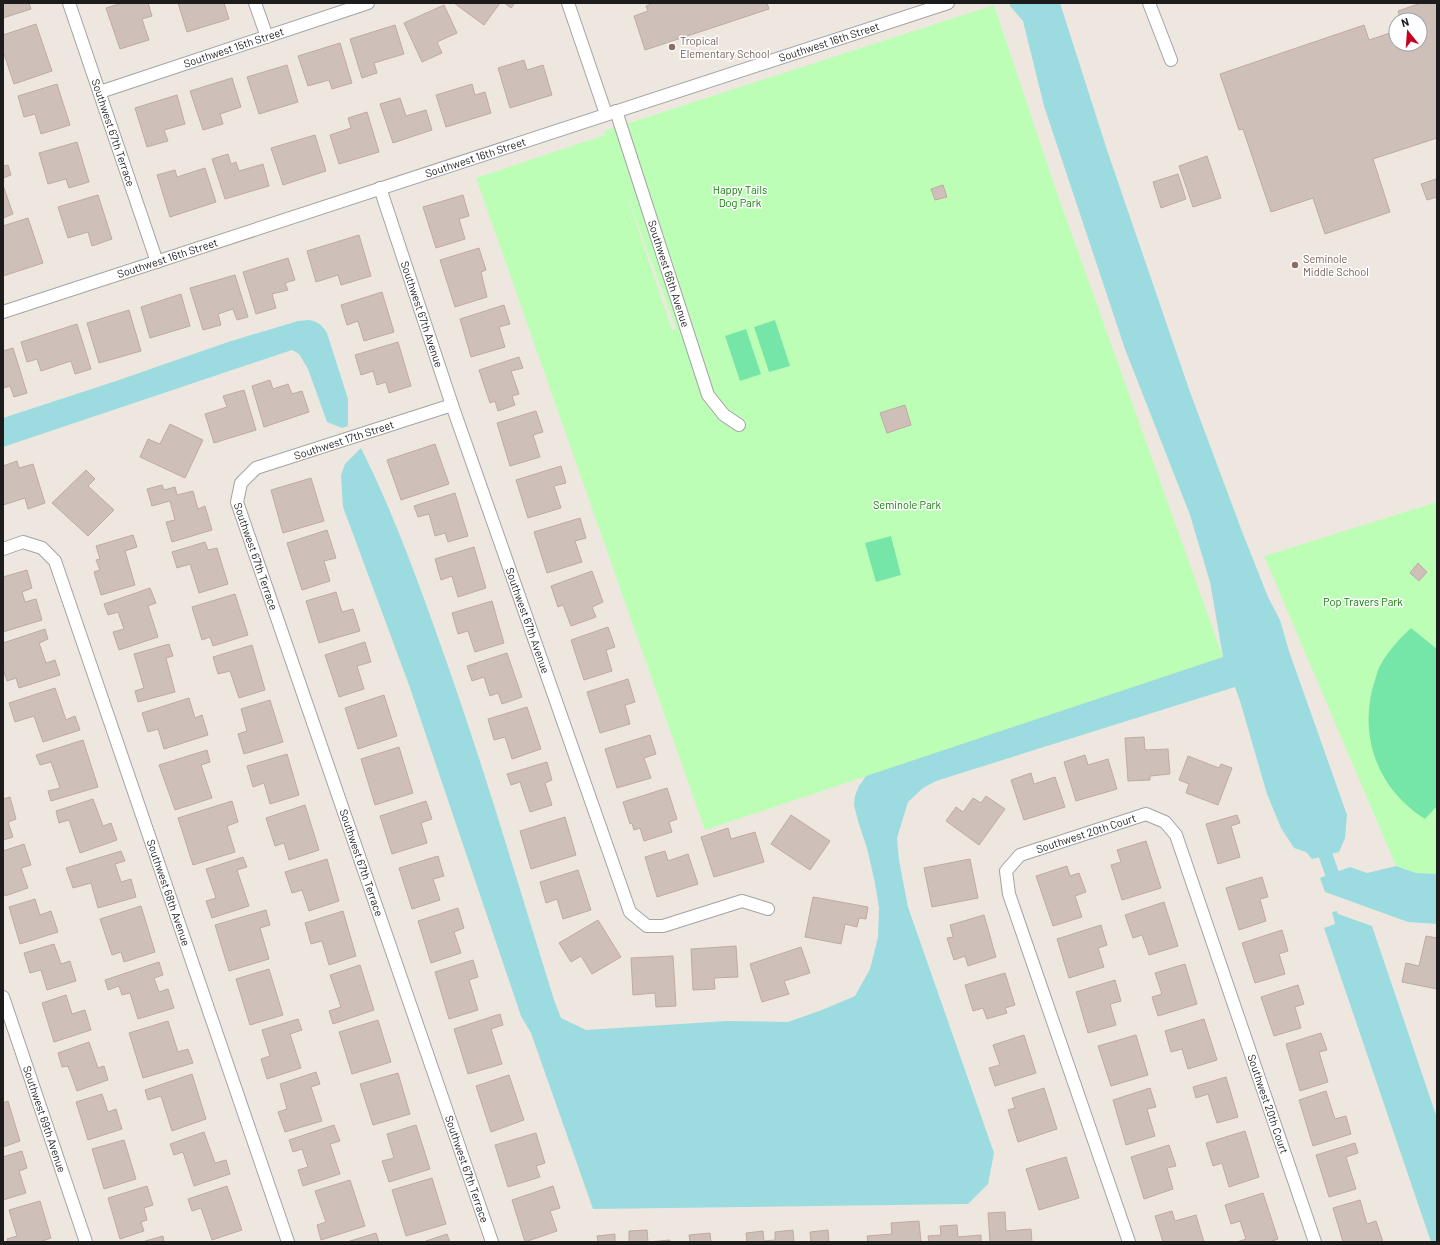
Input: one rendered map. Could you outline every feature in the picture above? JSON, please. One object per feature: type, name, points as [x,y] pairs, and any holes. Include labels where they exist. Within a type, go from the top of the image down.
[{"type":"street","name":"Southwest 67th Terrace","points":[[69,3],[157,262]]},
{"type":"street","points":[[255,3],[267,37]]},
{"type":"street","name":"Southwest 15th Street","points":[[100,92],[368,3]]},
{"type":"street","name":"Southwest 66th Avenue","points":[[568,3],[611,113],[708,395],[724,415],[739,425]]},
{"type":"street","name":"Southwest 16th Street","points":[[3,312],[948,3]]},
{"type":"street","points":[[1149,3],[1171,60]]},
{"type":"street","name":"Southwest 67th Avenue","points":[[380,188],[452,405],[630,912],[646,926],[663,926],[742,901],[768,909]]},
{"type":"street","name":"Southwest 17th Street","points":[[241,483],[256,468],[452,405]]},
{"type":"street","name":"Southwest 67th Terrace","points":[[241,483],[237,502],[492,1242]]},
{"type":"street","name":"Southwest 68th Avenue","points":[[3,549],[23,542],[42,548],[55,561],[288,1242]]},
{"type":"street","name":"Southwest 20th Court","points":[[1129,1242],[1009,894],[1006,871],[1020,855],[1146,814],[1165,822],[1176,836],[1315,1242]]},
{"type":"street","name":"Southwest 69th Avenue","points":[[3,997],[86,1242]]},
{"type":"green space","name":"Seminole Park","points":[[994,5],[1056,190],[1223,657],[705,830],[476,178],[605,135],[604,131]],"holes":[[[624,187],[676,328],[672,330]]]},
{"type":"green space","points":[[775,320],[790,366],[769,372],[754,327]]},
{"type":"green space","points":[[746,329],[761,374],[740,381],[725,336]]},
{"type":"green space","name":"Pop Travers Park","points":[[1437,502],[1437,874],[1416,873],[1396,866],[1264,556]]},
{"type":"green space","points":[[891,536],[901,575],[876,582],[865,543]]},
{"type":"green space","points":[[1411,628],[1437,649],[1437,806],[1425,819],[1409,807],[1395,793],[1384,777],[1376,760],[1371,742],[1369,723],[1370,703],[1379,668],[1390,650]]},
{"type":"water","points":[[1010,3],[1060,3],[1107,150],[1190,392],[1243,534],[1268,597],[1280,620],[1289,651],[1347,815],[1345,838],[1339,852],[1312,859],[1306,852],[1294,848],[1281,828],[1267,794],[1235,687],[936,781],[923,788],[908,802],[897,838],[899,860],[908,907],[994,1153],[988,1184],[968,1204],[593,1209],[531,1033],[521,1016],[409,685],[343,507],[341,475],[345,464],[361,448],[402,539],[452,678],[561,1018],[586,1030],[727,1021],[788,1022],[855,996],[870,969],[878,937],[879,908],[875,883],[867,848],[854,805],[855,796],[859,786],[866,776],[1223,657],[1210,582],[1190,515],[1125,349],[1044,106],[1023,21],[1010,6]]},
{"type":"water","points":[[309,320],[320,324],[327,333],[348,399],[348,426],[342,428],[327,422],[308,369],[299,354],[292,350],[3,447],[3,418],[228,342],[298,321]]},
{"type":"water","points":[[1396,866],[1416,873],[1437,874],[1437,924],[1408,922],[1325,892],[1320,878],[1350,867],[1367,873]]},
{"type":"water","points":[[1337,911],[1338,914],[1372,926],[1437,1118],[1437,1242],[1431,1242],[1324,928],[1335,924],[1332,912]]},
{"type":"building","points":[[3,3],[29,3],[31,9],[3,18]]},
{"type":"building","points":[[122,3],[148,3],[152,16],[142,19],[149,40],[120,49],[106,8]]},
{"type":"building","points":[[178,3],[224,3],[229,19],[187,32]]},
{"type":"building","points":[[454,3],[500,3],[484,25]]},
{"type":"building","points":[[504,3],[515,3],[511,8]]},
{"type":"building","points":[[654,3],[767,3],[769,9],[645,50],[634,16],[648,11],[646,6]]},
{"type":"building","points":[[1421,3],[1437,3],[1437,138],[1373,159],[1390,212],[1325,234],[1313,198],[1271,212],[1243,129],[1239,130],[1220,74],[1364,25],[1369,40],[1388,34],[1388,52],[1428,52],[1428,12],[1398,11]]},
{"type":"building","points":[[444,5],[457,33],[437,42],[442,53],[422,62],[404,23]]},
{"type":"building","points":[[36,24],[52,71],[14,84],[3,51],[3,35]]},
{"type":"building","points":[[395,25],[404,54],[374,63],[377,73],[362,78],[350,39]]},
{"type":"building","points":[[340,43],[352,83],[332,89],[329,80],[308,86],[298,56]]},
{"type":"building","points":[[524,60],[527,70],[543,65],[552,95],[510,108],[498,68]]},
{"type":"building","points":[[287,65],[298,102],[259,114],[247,77]]},
{"type":"building","points":[[232,78],[241,107],[220,114],[223,124],[203,130],[190,91]]},
{"type":"building","points":[[57,84],[70,125],[41,134],[35,114],[24,117],[18,96]]},
{"type":"building","points":[[472,84],[475,95],[485,92],[491,113],[446,127],[436,95]]},
{"type":"building","points":[[177,95],[185,124],[164,130],[168,141],[147,147],[135,108]]},
{"type":"building","points":[[400,98],[406,116],[426,110],[432,130],[393,143],[380,104]]},
{"type":"building","points":[[367,112],[379,152],[339,164],[330,135],[351,128],[348,118]]},
{"type":"building","points":[[315,135],[326,171],[283,185],[271,148]]},
{"type":"building","points":[[77,142],[89,182],[69,188],[66,179],[48,184],[39,153]]},
{"type":"building","points":[[228,154],[231,164],[236,162],[239,171],[263,164],[269,186],[225,199],[212,159]]},
{"type":"building","points":[[1207,156],[1221,198],[1193,207],[1179,166]]},
{"type":"building","points":[[8,165],[11,175],[3,178],[3,166]]},
{"type":"building","points":[[205,168],[216,202],[170,217],[157,175],[175,170],[177,177]]},
{"type":"building","points":[[1178,174],[1186,199],[1161,208],[1153,182]]},
{"type":"building","points":[[1436,179],[1437,197],[1427,200],[1421,184]]},
{"type":"building","points":[[3,185],[13,214],[3,218]]},
{"type":"building","points":[[943,185],[947,197],[935,200],[931,189]]},
{"type":"building","points":[[98,195],[112,239],[92,246],[88,232],[68,238],[58,207]]},
{"type":"building","points":[[463,195],[469,216],[459,219],[465,239],[436,248],[423,207]]},
{"type":"building","points":[[28,218],[43,263],[3,276],[3,226]]},
{"type":"building","points":[[359,235],[371,276],[341,285],[338,275],[316,282],[307,251]]},
{"type":"building","points":[[479,248],[486,270],[481,272],[487,297],[455,307],[440,260]]},
{"type":"building","points":[[288,258],[295,280],[285,283],[288,290],[272,294],[276,308],[256,314],[243,272]]},
{"type":"building","points":[[235,275],[248,317],[237,320],[233,309],[218,314],[221,325],[203,330],[190,288]]},
{"type":"building","points":[[382,292],[394,332],[364,341],[358,321],[347,325],[341,305]]},
{"type":"building","points":[[181,294],[190,326],[150,338],[141,307]]},
{"type":"building","points":[[504,305],[510,324],[499,327],[505,347],[471,357],[460,319]]},
{"type":"building","points":[[129,310],[141,351],[99,363],[87,323]]},
{"type":"building","points":[[77,324],[91,369],[75,374],[71,361],[41,371],[37,359],[27,362],[21,342]]},
{"type":"building","points":[[398,342],[411,386],[389,393],[386,382],[377,385],[373,371],[361,375],[355,355]]},
{"type":"building","points":[[13,348],[27,393],[14,397],[10,386],[3,388],[3,351]]},
{"type":"building","points":[[519,357],[523,368],[511,371],[519,394],[512,396],[515,405],[498,411],[495,401],[490,403],[479,370]]},
{"type":"building","points":[[270,380],[273,389],[288,384],[292,394],[302,391],[309,412],[264,427],[252,386]]},
{"type":"building","points":[[244,390],[256,430],[214,443],[205,414],[227,407],[223,396]]},
{"type":"building","points":[[905,405],[911,425],[887,433],[880,413]]},
{"type":"building","points":[[536,411],[543,432],[533,435],[540,457],[510,466],[497,423]]},
{"type":"building","points":[[170,424],[203,440],[185,478],[140,457],[148,439],[160,444]]},
{"type":"building","points":[[435,444],[449,484],[401,500],[387,460]]},
{"type":"building","points":[[17,461],[19,468],[33,464],[45,503],[28,509],[25,498],[3,505],[3,466]]},
{"type":"building","points":[[561,466],[566,483],[554,486],[561,508],[528,518],[516,480]]},
{"type":"building","points":[[86,470],[95,479],[88,486],[114,510],[88,536],[52,503]]},
{"type":"building","points":[[311,478],[324,521],[283,533],[271,490]]},
{"type":"building","points":[[162,485],[164,490],[175,487],[177,495],[193,491],[198,509],[205,506],[212,530],[172,542],[166,522],[175,520],[170,501],[152,506],[147,489]]},
{"type":"building","points":[[455,493],[468,536],[448,542],[445,533],[435,536],[429,514],[418,517],[414,506]]},
{"type":"building","points":[[580,518],[586,538],[575,541],[582,562],[547,573],[534,532]]},
{"type":"building","points":[[327,530],[336,558],[324,561],[330,581],[302,590],[287,543]]},
{"type":"building","points":[[133,535],[137,547],[125,551],[135,585],[101,595],[94,572],[100,570],[96,560],[100,559],[96,546]]},
{"type":"building","points":[[205,542],[208,550],[217,548],[228,584],[199,593],[190,564],[177,568],[172,552]]},
{"type":"building","points":[[474,547],[486,588],[458,597],[452,576],[441,580],[435,559]]},
{"type":"building","points":[[1418,563],[1427,572],[1419,581],[1410,573]]},
{"type":"building","points":[[27,570],[32,588],[22,592],[25,602],[36,599],[42,620],[3,632],[3,577]]},
{"type":"building","points":[[592,571],[603,602],[592,607],[596,617],[571,626],[563,605],[558,607],[551,586]]},
{"type":"building","points":[[150,588],[156,603],[148,606],[158,637],[119,650],[113,632],[124,629],[118,612],[108,615],[104,604]]},
{"type":"building","points":[[336,592],[342,612],[353,609],[360,631],[319,643],[306,601]]},
{"type":"building","points":[[235,594],[248,635],[213,646],[210,637],[202,640],[192,607]]},
{"type":"building","points":[[492,601],[504,643],[475,652],[468,631],[458,634],[452,613]]},
{"type":"building","points":[[608,627],[615,647],[606,650],[612,671],[584,680],[571,640]]},
{"type":"building","points":[[45,629],[48,639],[39,643],[46,663],[55,660],[60,675],[19,688],[16,678],[7,681],[3,669],[3,643]]},
{"type":"building","points":[[365,642],[371,662],[357,666],[364,689],[339,697],[325,655]]},
{"type":"building","points":[[169,644],[173,656],[166,658],[175,692],[138,702],[135,691],[144,688],[134,654]]},
{"type":"building","points":[[252,645],[265,690],[239,698],[230,671],[218,674],[213,657]]},
{"type":"building","points":[[507,653],[522,697],[502,704],[498,693],[490,696],[484,677],[472,681],[467,666]]},
{"type":"building","points":[[628,679],[635,702],[625,705],[630,724],[600,733],[587,692]]},
{"type":"building","points":[[55,688],[66,720],[75,716],[80,730],[43,742],[34,716],[15,722],[9,703]]},
{"type":"building","points":[[384,695],[397,736],[358,749],[345,708]]},
{"type":"building","points":[[189,698],[195,718],[202,715],[208,735],[164,749],[158,729],[148,732],[142,713]]},
{"type":"building","points":[[270,700],[283,742],[244,754],[238,734],[247,731],[241,709]]},
{"type":"building","points":[[527,707],[541,749],[512,759],[505,737],[494,740],[488,719]]},
{"type":"building","points":[[650,735],[656,754],[644,758],[651,778],[617,788],[605,749]]},
{"type":"building","points":[[1144,737],[1145,750],[1168,749],[1170,774],[1150,776],[1150,780],[1128,781],[1125,738]]},
{"type":"building","points":[[83,740],[98,787],[51,801],[48,791],[60,788],[51,762],[40,765],[36,755]]},
{"type":"building","points":[[399,747],[413,793],[375,805],[361,759]]},
{"type":"building","points":[[207,750],[210,762],[201,765],[212,798],[175,810],[159,765]]},
{"type":"building","points":[[287,754],[299,795],[270,804],[264,783],[253,787],[247,766]]},
{"type":"building","points":[[1085,755],[1088,765],[1108,759],[1117,789],[1076,801],[1064,762]]},
{"type":"building","points":[[1188,756],[1219,768],[1221,764],[1232,768],[1218,805],[1186,793],[1189,784],[1179,780]]},
{"type":"building","points":[[547,762],[552,780],[545,783],[552,805],[530,812],[520,782],[511,785],[507,774]]},
{"type":"building","points":[[1031,773],[1034,784],[1055,777],[1065,807],[1024,820],[1011,780]]},
{"type":"building","points":[[667,788],[677,819],[669,822],[672,832],[644,841],[640,828],[634,830],[632,823],[630,824],[623,802]]},
{"type":"building","points":[[986,796],[1005,809],[979,845],[946,821],[956,807],[963,812],[973,798],[981,803]]},
{"type":"building","points":[[10,797],[16,819],[8,822],[13,837],[3,840],[3,799]]},
{"type":"building","points":[[93,799],[103,826],[111,823],[117,840],[80,853],[69,820],[59,823],[56,811]]},
{"type":"building","points":[[232,801],[238,822],[227,826],[235,852],[193,865],[178,818]]},
{"type":"building","points":[[426,801],[432,819],[421,823],[427,843],[392,854],[380,816]]},
{"type":"building","points":[[305,805],[319,850],[289,860],[284,843],[275,846],[266,818]]},
{"type":"building","points":[[791,815],[830,841],[810,870],[771,844]]},
{"type":"building","points":[[1237,815],[1240,823],[1231,826],[1240,857],[1218,864],[1206,824]]},
{"type":"building","points":[[565,817],[576,855],[531,869],[520,831]]},
{"type":"building","points":[[728,828],[731,839],[755,832],[764,862],[714,877],[701,837]]},
{"type":"building","points":[[1146,841],[1161,888],[1122,900],[1111,865],[1121,862],[1117,850]]},
{"type":"building","points":[[24,844],[31,865],[21,868],[28,888],[5,896],[3,891],[3,851]]},
{"type":"building","points":[[121,851],[125,861],[115,864],[121,882],[131,879],[136,897],[98,908],[91,883],[73,888],[66,868]]},
{"type":"building","points":[[665,851],[668,861],[688,854],[698,884],[657,897],[645,857]]},
{"type":"building","points":[[438,856],[444,876],[433,879],[440,900],[412,909],[399,868]]},
{"type":"building","points":[[243,857],[247,867],[237,870],[249,906],[212,918],[206,901],[216,898],[206,869]]},
{"type":"building","points":[[327,859],[339,901],[309,911],[302,890],[292,893],[285,872]]},
{"type":"building","points":[[970,859],[978,898],[932,907],[924,868]]},
{"type":"building","points":[[1067,866],[1070,876],[1079,873],[1086,892],[1075,896],[1082,917],[1053,926],[1036,876]]},
{"type":"building","points":[[578,870],[591,910],[563,919],[557,899],[546,903],[540,882]]},
{"type":"building","points":[[1262,877],[1268,897],[1260,899],[1266,921],[1239,930],[1226,888]]},
{"type":"building","points":[[813,897],[868,907],[866,919],[859,918],[857,927],[845,924],[841,944],[805,937]]},
{"type":"building","points":[[35,899],[40,915],[51,911],[58,932],[20,944],[9,907]]},
{"type":"building","points":[[1164,902],[1178,946],[1149,955],[1142,935],[1133,938],[1125,915]]},
{"type":"building","points":[[141,906],[155,952],[124,962],[121,952],[112,955],[100,919]]},
{"type":"building","points":[[458,908],[464,928],[454,932],[461,953],[431,963],[418,921]]},
{"type":"building","points":[[266,910],[270,925],[260,928],[269,959],[229,971],[215,925]]},
{"type":"building","points":[[343,911],[356,956],[329,965],[322,941],[311,944],[305,923]]},
{"type":"building","points":[[984,915],[996,957],[968,966],[965,956],[954,960],[947,938],[953,937],[950,925]]},
{"type":"building","points":[[598,920],[621,957],[592,974],[581,956],[571,962],[559,943]]},
{"type":"building","points":[[1101,925],[1107,945],[1098,948],[1104,967],[1069,978],[1057,939]]},
{"type":"building","points":[[1282,930],[1288,951],[1279,954],[1285,974],[1255,983],[1242,943]]},
{"type":"building","points":[[1426,936],[1437,938],[1437,989],[1402,982],[1406,963],[1419,966]]},
{"type":"building","points":[[54,944],[61,964],[70,961],[76,981],[47,990],[41,970],[30,973],[24,953]]},
{"type":"building","points":[[736,946],[738,977],[714,978],[715,989],[693,990],[691,949]]},
{"type":"building","points":[[801,947],[810,973],[784,981],[789,994],[762,1002],[750,964]]},
{"type":"building","points":[[673,956],[676,1006],[656,1007],[655,993],[633,995],[631,958]]},
{"type":"building","points":[[473,960],[478,977],[469,980],[478,1010],[449,1019],[435,972]]},
{"type":"building","points":[[159,962],[163,975],[154,978],[159,992],[168,989],[174,1008],[138,1019],[130,993],[122,995],[119,986],[108,990],[105,980]]},
{"type":"building","points":[[1185,964],[1197,1004],[1158,1016],[1152,997],[1162,994],[1155,973]]},
{"type":"building","points":[[360,965],[374,1010],[333,1024],[329,1011],[341,1007],[330,975]]},
{"type":"building","points":[[269,969],[283,1015],[250,1025],[236,979]]},
{"type":"building","points":[[1005,973],[1015,1005],[1005,1008],[1007,1013],[987,1019],[983,1008],[973,1011],[965,985]]},
{"type":"building","points":[[1115,980],[1121,1001],[1110,1004],[1116,1025],[1088,1033],[1076,992]]},
{"type":"building","points":[[1298,985],[1304,1004],[1295,1007],[1301,1028],[1274,1036],[1261,997]]},
{"type":"building","points":[[66,995],[72,1014],[85,1010],[91,1030],[54,1042],[42,1003]]},
{"type":"building","points":[[500,1014],[503,1025],[491,1029],[502,1064],[468,1074],[454,1029]]},
{"type":"building","points":[[298,1019],[302,1030],[290,1034],[301,1068],[267,1079],[261,1059],[270,1056],[262,1030]]},
{"type":"building","points":[[1204,1019],[1217,1060],[1188,1069],[1182,1049],[1171,1052],[1165,1031]]},
{"type":"building","points":[[378,1020],[391,1062],[352,1074],[339,1032]]},
{"type":"building","points":[[168,1021],[178,1052],[188,1049],[193,1063],[143,1078],[129,1033]]},
{"type":"building","points":[[1321,1033],[1327,1050],[1319,1052],[1328,1082],[1300,1091],[1286,1044]]},
{"type":"building","points":[[1024,1035],[1036,1073],[995,1086],[989,1068],[1000,1065],[993,1045]]},
{"type":"building","points":[[1136,1035],[1148,1075],[1111,1086],[1098,1046]]},
{"type":"building","points":[[89,1042],[98,1068],[104,1066],[108,1080],[77,1091],[68,1066],[62,1067],[58,1053]]},
{"type":"building","points":[[316,1072],[320,1084],[311,1087],[322,1121],[285,1132],[278,1112],[287,1109],[280,1084]]},
{"type":"building","points":[[398,1073],[410,1114],[373,1125],[360,1084]]},
{"type":"building","points":[[192,1074],[206,1119],[172,1131],[161,1096],[148,1100],[145,1090]]},
{"type":"building","points":[[509,1075],[524,1120],[491,1132],[476,1086]]},
{"type":"building","points":[[1226,1077],[1238,1117],[1217,1123],[1208,1094],[1196,1098],[1193,1087]]},
{"type":"building","points":[[1044,1088],[1057,1129],[1018,1142],[1008,1110],[1015,1108],[1012,1098]]},
{"type":"building","points":[[1150,1088],[1156,1107],[1147,1109],[1155,1136],[1126,1145],[1113,1100]]},
{"type":"building","points":[[1326,1091],[1335,1119],[1346,1116],[1351,1134],[1313,1146],[1299,1100]]},
{"type":"building","points":[[102,1094],[108,1112],[116,1109],[122,1129],[88,1140],[76,1102]]},
{"type":"building","points":[[8,1101],[20,1141],[3,1147],[3,1103]]},
{"type":"building","points":[[334,1125],[340,1141],[330,1144],[340,1174],[303,1186],[298,1170],[308,1167],[302,1149],[293,1152],[289,1140]]},
{"type":"building","points":[[416,1125],[430,1169],[389,1182],[382,1161],[394,1158],[387,1134]]},
{"type":"building","points":[[1245,1131],[1259,1177],[1229,1187],[1222,1163],[1213,1166],[1206,1143]]},
{"type":"building","points":[[204,1132],[215,1163],[226,1160],[230,1174],[194,1186],[183,1152],[174,1155],[170,1144]]},
{"type":"building","points":[[536,1133],[545,1163],[536,1166],[540,1177],[508,1187],[495,1145]]},
{"type":"building","points":[[124,1140],[136,1179],[104,1189],[92,1149]]},
{"type":"building","points":[[1355,1143],[1358,1153],[1346,1157],[1356,1189],[1329,1197],[1316,1155]]},
{"type":"building","points":[[1169,1145],[1176,1166],[1167,1168],[1173,1189],[1144,1199],[1131,1157]]},
{"type":"building","points":[[22,1151],[27,1168],[19,1171],[26,1193],[3,1200],[3,1157]]},
{"type":"building","points":[[1066,1157],[1079,1198],[1039,1210],[1026,1169]]},
{"type":"building","points":[[432,1178],[446,1224],[406,1236],[392,1190]]},
{"type":"building","points":[[350,1180],[365,1226],[321,1240],[317,1225],[326,1222],[315,1191]]},
{"type":"building","points":[[147,1186],[153,1205],[144,1208],[147,1220],[141,1222],[144,1231],[120,1239],[108,1198]]},
{"type":"building","points":[[227,1186],[242,1230],[212,1240],[201,1208],[192,1211],[188,1199]]},
{"type":"building","points":[[553,1186],[560,1208],[550,1211],[557,1231],[525,1242],[512,1200]]},
{"type":"building","points":[[1263,1193],[1278,1239],[1269,1242],[1237,1242],[1246,1239],[1240,1221],[1231,1224],[1225,1205]]},
{"type":"building","points":[[1360,1200],[1367,1224],[1376,1221],[1383,1242],[1343,1242],[1333,1208]]},
{"type":"building","points":[[40,1201],[51,1238],[40,1242],[8,1242],[7,1239],[17,1236],[9,1210]]},
{"type":"building","points":[[1172,1211],[1175,1221],[1196,1215],[1204,1242],[1163,1242],[1155,1216]]},
{"type":"building","points":[[1005,1212],[1006,1231],[1031,1229],[1032,1242],[990,1242],[988,1213]]},
{"type":"building","points":[[919,1221],[921,1242],[868,1242],[867,1236],[892,1234],[891,1223]]},
{"type":"building","points":[[957,1225],[958,1237],[981,1235],[981,1242],[929,1242],[928,1236],[941,1235],[940,1226]]},
{"type":"building","points":[[647,1230],[648,1242],[629,1242],[629,1231]]},
{"type":"building","points":[[793,1230],[794,1242],[747,1242],[746,1233],[763,1231],[764,1241],[775,1240],[775,1232]]},
{"type":"building","points":[[828,1230],[829,1242],[811,1242],[810,1232]]},
{"type":"building","points":[[376,1233],[379,1242],[347,1242]]},
{"type":"building","points":[[710,1233],[711,1242],[690,1242],[689,1235]]},
{"type":"building","points":[[447,1234],[450,1242],[423,1242]]},
{"type":"building","points":[[615,1234],[615,1242],[598,1242],[597,1236]]},
{"type":"building","points":[[163,1236],[164,1242],[142,1242]]},
{"type":"building","points":[[670,1240],[670,1242],[648,1242]]},
{"type":"waterway","points":[[1319,837],[1334,879],[1346,880]]},
{"type":"place","name":"Tropical Elementary School","points":[[672,47]]},
{"type":"place","name":"Seminole Middle School","points":[[1295,265]]},
{"type":"park label","name":"Happy Tails Dog Park","points":[[740,196]]}]
